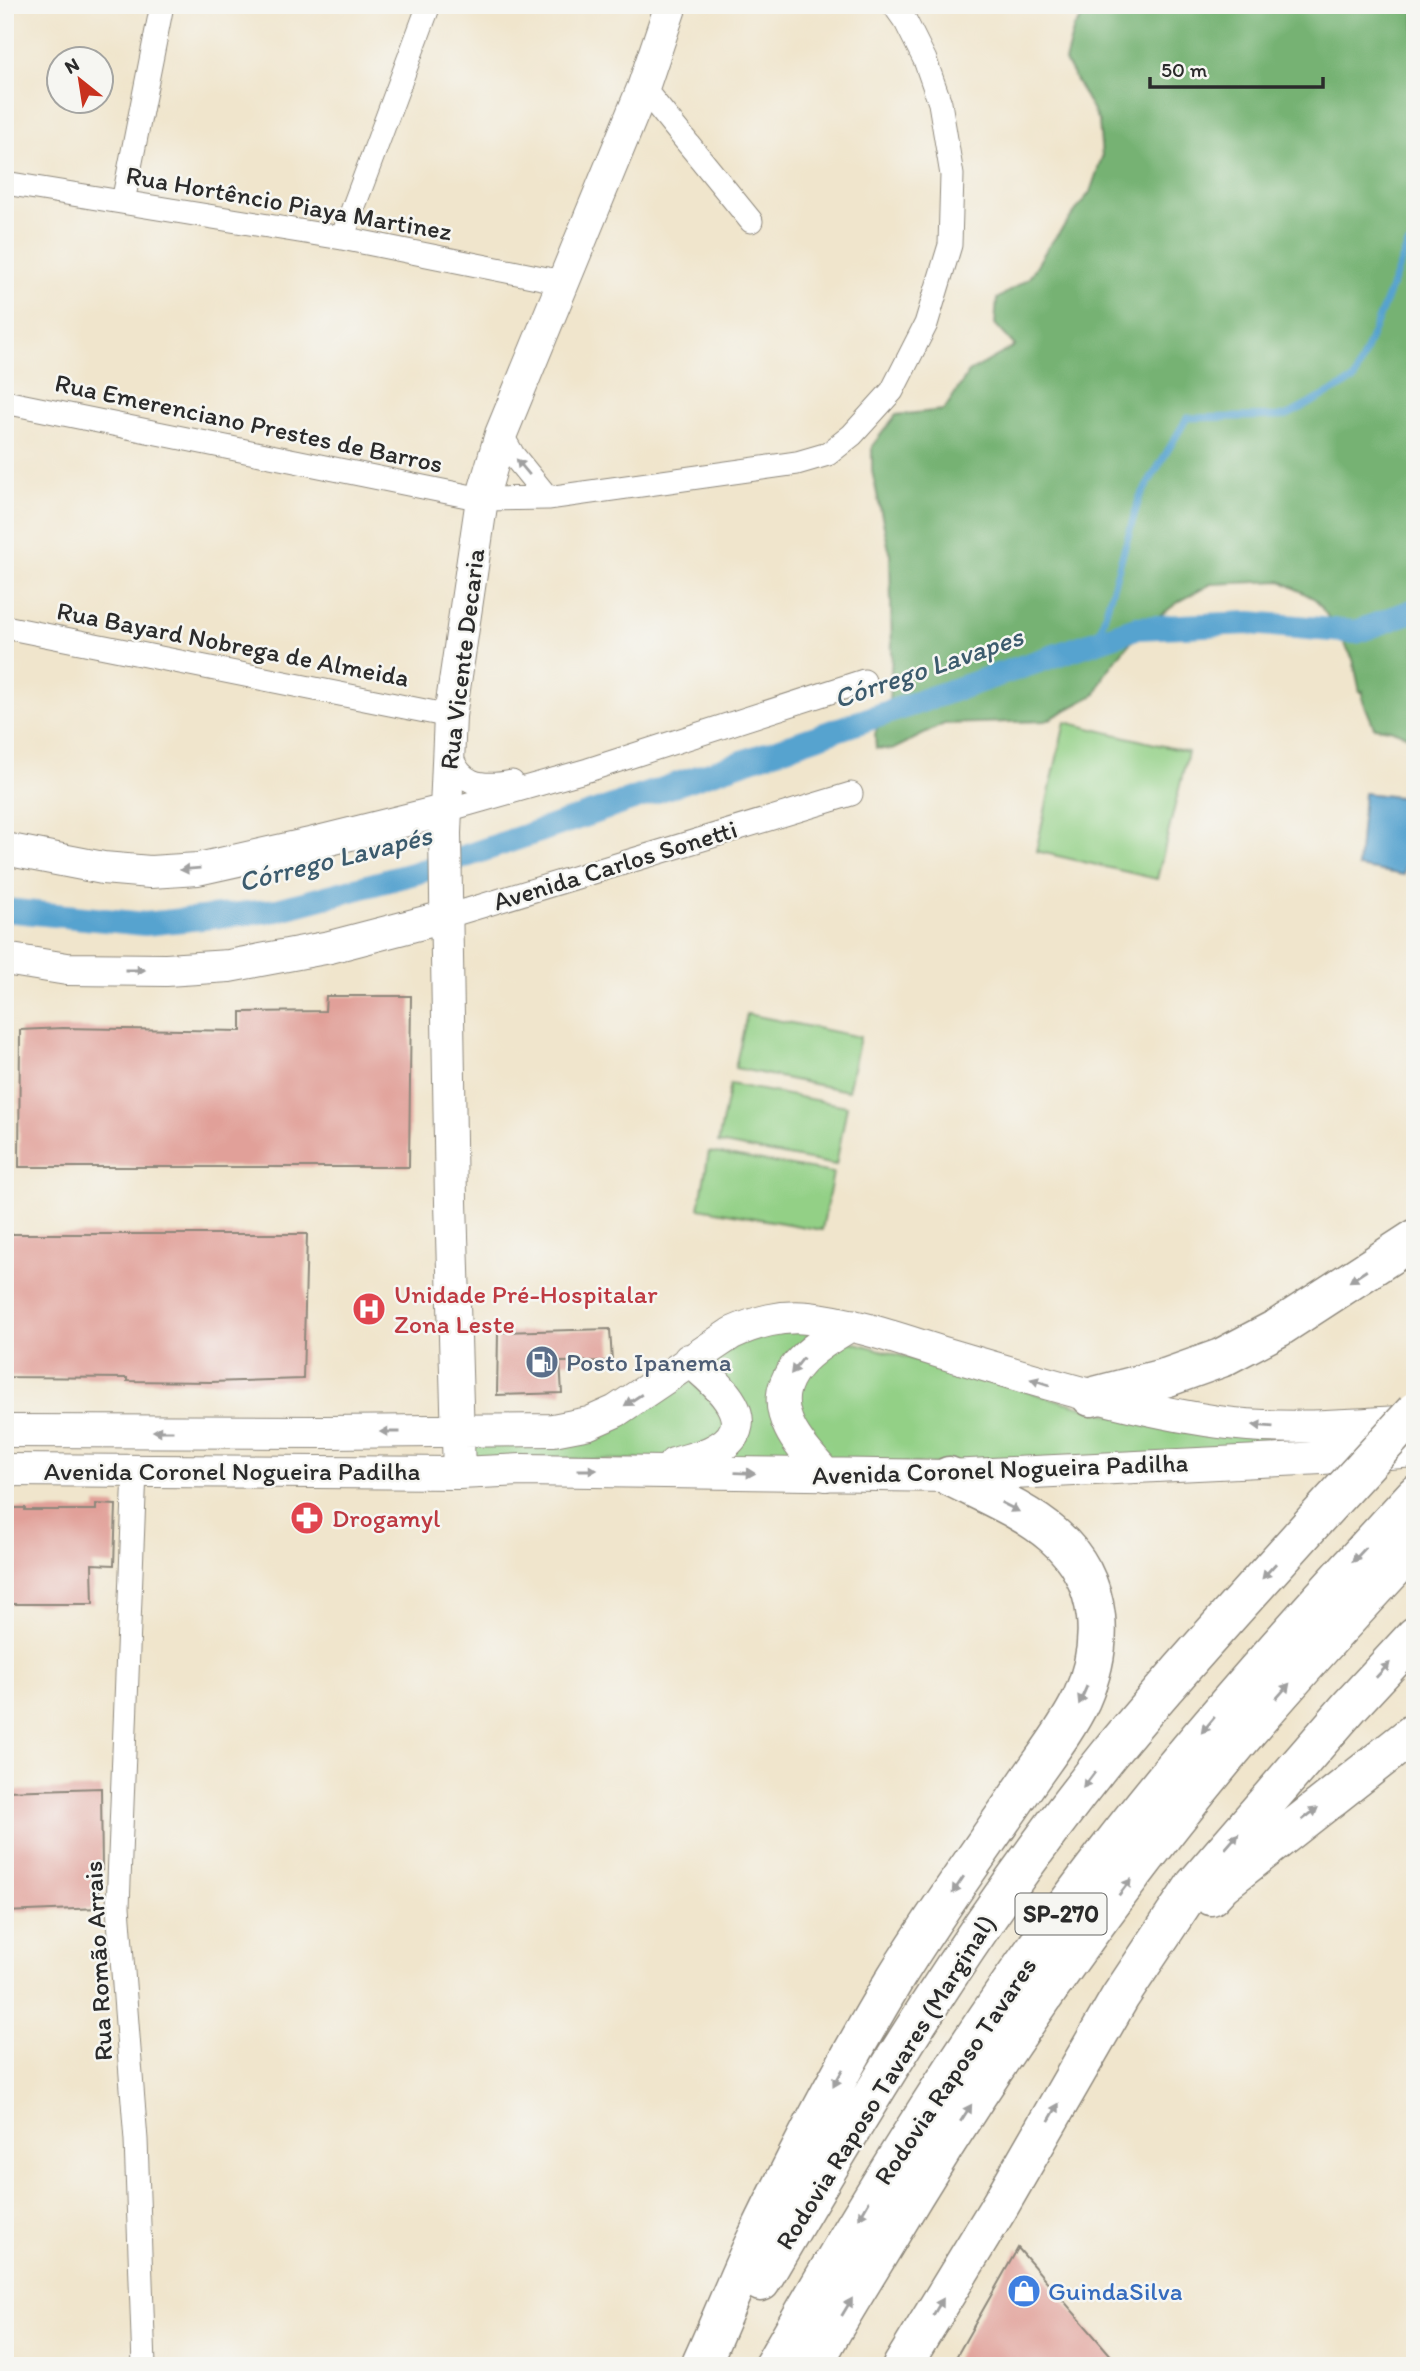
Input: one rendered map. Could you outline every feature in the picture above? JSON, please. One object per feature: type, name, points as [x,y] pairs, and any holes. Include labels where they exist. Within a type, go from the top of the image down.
[{"type":"highway","points":[[1091,1397],[1168,1377],[1221,1358],[1278,1328],[1415,1239]]},
{"type":"highway","name":"Rodovia Raposo Tavares (Marginal)","points":[[712,2366],[925,2009],[974,1936],[1109,1754],[1200,1647],[1415,1410]]},
{"type":"highway","points":[[700,2366],[753,2245],[818,2114],[856,2046],[898,1975],[1070,1721],[1092,1672],[1097,1646],[1094,1606],[1084,1574],[1071,1552],[1053,1533],[1032,1518],[948,1476]]},
{"type":"highway","name":"Rodovia Raposo Tavares","points":[[773,2366],[871,2199],[950,2072],[1104,1855],[1213,1719],[1410,1500]]},
{"type":"highway","name":"Rodovia Raposo Tavares","points":[[813,2366],[931,2166],[1013,2040],[1056,1980],[1144,1862],[1241,1740],[1335,1632],[1415,1546]]},
{"type":"highway","points":[[902,2366],[999,2207],[1120,1997],[1194,1886],[1350,1706],[1415,1636]]},
{"type":"highway","points":[[1120,1997],[1222,1884],[1415,1732]]},
{"type":"main road","name":"Rua Vicente Decaria","points":[[458,1432],[446,976],[446,821],[450,716],[482,499],[501,434],[643,88],[671,5]]},
{"type":"main road","points":[[5,849],[103,868],[150,872],[198,869],[446,821]]},
{"type":"main road","name":"Avenida Carlos Sonetti","points":[[5,959],[67,969],[166,970],[229,966],[330,947],[378,934],[445,907]]},
{"type":"main road","name":"Avenida Carlos Sonetti","points":[[378,934],[418,941],[431,951],[442,965],[446,976]]},
{"type":"main road","name":"Avenida Coronel Nogueira Padilha","points":[[5,1430],[553,1430],[589,1423],[624,1405],[689,1360],[732,1333],[752,1324],[776,1318],[807,1317],[850,1325],[1091,1397],[1218,1422],[1272,1427],[1415,1421]]},
{"type":"main road","points":[[826,1475],[790,1429],[784,1412],[784,1394],[789,1375],[800,1360],[819,1344],[850,1325]]},
{"type":"main road","points":[[652,1471],[710,1452],[720,1446],[734,1429],[736,1419],[728,1395],[689,1360]]},
{"type":"main road","name":"Avenida Coronel Nogueira Padilha","points":[[458,1432],[459,1473]]},
{"type":"main road","name":"Avenida Coronel Nogueira Padilha","points":[[5,1470],[459,1473],[522,1470],[948,1476],[1415,1451]]},
{"type":"street","points":[[123,202],[162,5]]},
{"type":"street","points":[[342,238],[429,5]]},
{"type":"street","name":"Rua Emerenciano Prestes de Barros","points":[[5,402],[482,499],[548,498],[797,463],[828,454],[852,435],[892,391],[926,324],[950,245],[952,175],[940,103],[925,60],[906,22],[894,5]]},
{"type":"street","points":[[643,88],[751,221]]},
{"type":"street","name":"Rua Hortêncio Piaya Martinez","points":[[5,183],[342,238],[562,282]]},
{"type":"street","points":[[501,434],[513,455],[548,498]]},
{"type":"street","name":"Rua Bayard Nobrega de Almeida","points":[[5,627],[450,716]]},
{"type":"street","points":[[446,821],[588,770],[864,681]]},
{"type":"street","points":[[449,750],[453,765],[462,776],[476,783],[501,784],[588,770]]},
{"type":"street","name":"Avenida Carlos Sonetti","points":[[445,907],[851,794]]},
{"type":"street","name":"Rua Romão Arrais","points":[[135,1471],[118,1907],[136,2140],[144,2366]]},
{"type":"green space","points":[[1095,5],[1415,5],[1415,739],[1390,729],[1374,727],[1362,698],[1363,691],[1360,692],[1353,659],[1336,628],[1315,599],[1281,581],[1211,584],[1180,601],[1151,622],[1125,648],[1104,676],[1096,694],[1046,721],[944,724],[892,750],[876,748],[875,734],[889,700],[892,655],[890,554],[872,471],[872,446],[896,415],[944,410],[969,372],[1015,346],[995,324],[997,299],[1029,278],[1048,247],[1090,192],[1102,157],[1099,122],[1065,61],[1074,27]]},
{"type":"green space","points":[[1065,722],[1188,752],[1157,879],[1036,851]]},
{"type":"green space","points":[[747,1014],[860,1037],[848,1091],[735,1068]]},
{"type":"green space","points":[[730,1084],[847,1106],[836,1165],[718,1143]]},
{"type":"green space","points":[[709,1152],[833,1173],[822,1230],[699,1208]]},
{"type":"green space","points":[[761,1331],[817,1332],[1157,1428],[1217,1435],[1365,1434],[1359,1445],[1003,1465],[468,1458],[468,1445],[576,1440],[616,1428],[687,1383],[722,1354]]},
{"type":"water","points":[[1364,793],[1415,799],[1415,841],[1408,841],[1404,875],[1358,867]]},
{"type":"building","points":[[326,996],[411,996],[409,1167],[19,1167],[20,1030],[63,1028],[241,1031],[241,1012],[325,1011]]},
{"type":"building","points":[[5,1234],[307,1234],[303,1379],[211,1382],[5,1377]]},
{"type":"building","name":"Posto Ipanema","points":[[610,1329],[612,1361],[560,1362],[562,1393],[497,1395],[498,1332]]},
{"type":"building","points":[[96,1504],[116,1505],[114,1565],[92,1564],[93,1604],[5,1604],[5,1508],[96,1510]]},
{"type":"building","points":[[101,1788],[102,1870],[98,1870],[99,1908],[5,1912],[5,1791]]},
{"type":"building","name":"GuindaSilva","points":[[1018,2248],[1120,2366],[951,2366]]},
{"type":"waterway","points":[[1097,642],[1139,499],[1187,418],[1286,416],[1354,380],[1408,245],[1415,243]]},
{"type":"waterway","name":"Córrego Lavapes","points":[[5,910],[145,924],[277,910],[419,872],[1136,628],[1250,623],[1356,632],[1415,610]]},
{"type":"place","name":"Unidade Pré-Hospitalar Zona Leste","points":[[369,1309]]},
{"type":"place","name":"Posto Ipanema","points":[[542,1362]]},
{"type":"place","name":"Drogamyl","points":[[307,1518]]},
{"type":"place","name":"GuindaSilva","points":[[1024,2291]]},
{"type":"water label","name":"Córrego Lavapés","points":[[335,858]]}]
